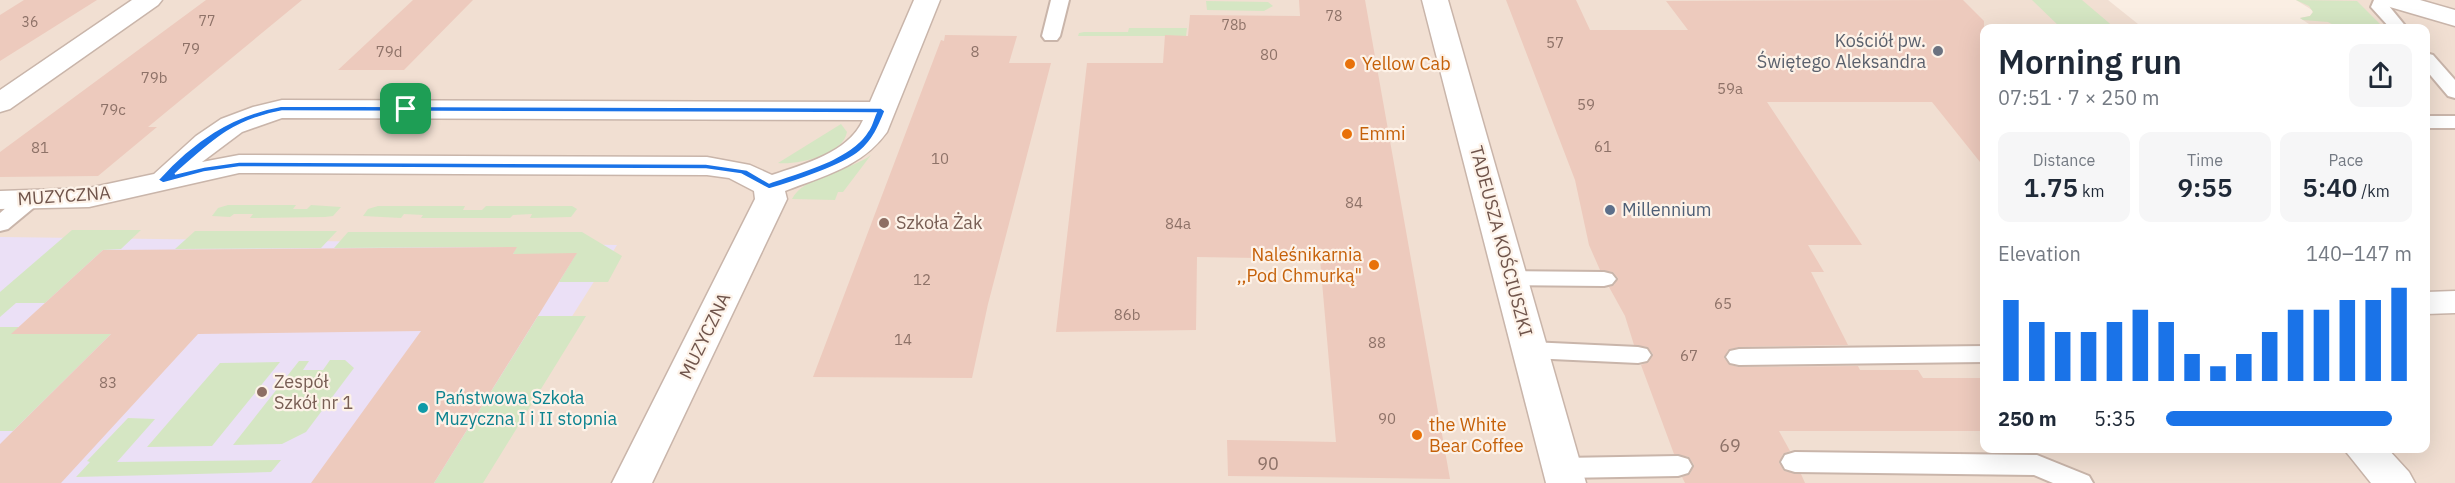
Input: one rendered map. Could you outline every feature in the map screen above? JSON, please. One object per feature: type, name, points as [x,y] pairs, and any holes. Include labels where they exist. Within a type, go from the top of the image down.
[{"type":"street","points":[[0,103],[149,0]]},
{"type":"street","name":"TADEUSZA KOŚCIUSZKI","points":[[1435,0],[1564,476]]},
{"type":"street","points":[[2392,0],[2455,18]]},
{"type":"street","points":[[769,187],[835,161],[856,150],[872,132],[926,1]]},
{"type":"street","points":[[163,180],[215,134],[230,125],[264,112],[282,109],[881,111]]},
{"type":"street","name":"MUZYCZNA","points":[[14,200],[100,196],[204,170],[239,164],[706,166],[744,172],[769,187],[771,199],[632,483]]},
{"type":"street","points":[[2430,303],[2455,302]]},
{"type":"street","points":[[2368,453],[2395,483]]},
{"type":"lane","points":[[1052,36],[1060,0]]},
{"type":"lane","points":[[2383,0],[2380,7],[2395,24]]},
{"type":"lane","points":[[2430,63],[2455,92]]},
{"type":"lane","points":[[2430,122],[2455,122]]},
{"type":"lane","points":[[0,224],[14,200]]},
{"type":"lane","points":[[1511,278],[1604,279]]},
{"type":"lane","points":[[1530,350],[1638,355]]},
{"type":"lane","points":[[1740,357],[1980,354]]},
{"type":"lane","points":[[1795,462],[2037,465],[2079,483]]},
{"type":"lane","points":[[1564,476],[1678,466]]},
{"type":"shaded area","points":[[0,0],[2108,0],[2138,24],[1980,24],[1980,453],[2430,453],[2430,24],[2309,24],[2300,18],[2310,16],[2312,10],[2296,0],[2455,0],[2455,483],[0,483]]},
{"type":"shaded area","name":"Zespół Szkół nr 1","points":[[0,237],[617,245],[467,483],[0,483]]},
{"type":"green space","points":[[2032,0],[2082,0],[2110,24],[2057,24]]},
{"type":"green space","points":[[2296,0],[2357,1],[2380,24],[2332,24],[2303,20],[2300,18],[2310,16],[2313,12],[2309,6]]},
{"type":"green space","points":[[1206,1],[1268,2],[1273,6],[1264,11],[1207,10]]},
{"type":"green space","points":[[1129,28],[1187,28],[1186,36],[1078,36],[1079,33],[1084,32],[1128,32]]},
{"type":"green space","points":[[841,124],[847,132],[844,140],[829,152],[808,160],[778,163]]},
{"type":"green space","points":[[871,155],[843,192],[838,192],[835,200],[792,199],[798,191],[816,179],[862,161]]},
{"type":"green space","points":[[228,205],[296,205],[293,209],[307,209],[311,205],[341,207],[333,216],[325,217],[250,218],[253,214],[234,214],[230,217],[212,216],[218,208]]},
{"type":"green space","points":[[378,206],[465,206],[463,210],[482,210],[486,206],[572,206],[577,209],[571,217],[530,218],[532,214],[513,215],[510,218],[421,218],[423,215],[404,214],[401,218],[363,216],[368,209]]},
{"type":"green space","points":[[72,230],[141,230],[121,249],[103,250],[45,303],[16,303],[0,317],[0,292]]},
{"type":"green space","points":[[195,231],[337,231],[321,248],[175,249]]},
{"type":"green space","points":[[348,232],[582,232],[622,256],[608,282],[559,282],[576,254],[513,254],[516,247],[334,248]]},
{"type":"green space","points":[[538,316],[586,316],[483,483],[434,483]]},
{"type":"green space","points":[[0,327],[19,327],[12,334],[111,334],[13,431],[0,431]]},
{"type":"green space","points":[[330,360],[345,360],[354,368],[306,432],[282,444],[233,445],[299,361],[309,361],[303,370],[323,370]]},
{"type":"green space","points":[[280,362],[212,446],[147,447],[220,363]]},
{"type":"green space","points":[[128,418],[155,419],[117,462],[281,460],[271,472],[76,477],[90,462],[87,461]]},
{"type":"building","points":[[24,0],[97,0],[0,61],[0,15]]},
{"type":"building","points":[[206,0],[302,0],[148,127],[157,127],[98,176],[0,177],[0,152]]},
{"type":"building","points":[[413,0],[473,0],[404,70],[338,70]]},
{"type":"building","points":[[1299,0],[1365,0],[1450,479],[1228,476],[1227,440],[1336,442],[1320,259],[1197,257],[1196,330],[1056,332],[1087,63],[1163,63],[1165,35],[1188,36],[1190,15],[1300,16]]},
{"type":"building","points":[[1506,0],[1576,0],[1590,30],[1688,30],[1666,1],[1963,0],[1984,21],[1984,24],[1980,24],[1980,162],[1932,102],[1767,102],[1862,245],[1808,245],[1824,272],[1811,272],[1848,345],[1739,347],[1728,350],[1724,358],[1730,365],[1739,367],[1858,366],[1860,370],[1918,370],[1923,378],[1980,378],[1980,431],[1779,431],[1790,451],[1783,454],[1779,463],[1784,471],[1801,474],[1805,483],[1685,483],[1682,477],[1690,474],[1694,465],[1689,457],[1674,454],[1641,365],[1649,362],[1653,354],[1647,347],[1634,345],[1625,316],[1609,287],[1614,285],[1618,278],[1613,272],[1600,270],[1589,245],[1575,180]]},
{"type":"building","points":[[945,35],[1017,36],[1009,63],[1051,63],[988,304],[972,378],[813,377],[941,40],[944,41]]},
{"type":"building","points":[[517,247],[513,254],[577,253],[434,483],[311,483],[421,331],[198,334],[61,483],[0,483],[0,444],[111,334],[11,334],[103,250]]},
{"type":"place","name":"Kościół pw. Świętego Aleksandra","points":[[1938,51]]},
{"type":"place","name":"Yellow Cab","points":[[1350,64]]},
{"type":"place","name":"Emmi","points":[[1347,134]]},
{"type":"place","name":"Millennium","points":[[1610,210]]},
{"type":"place","name":"Szkoła Żak","points":[[884,223]]},
{"type":"place","name":"Naleśnikarnia ,,Pod Chmurką\"","points":[[1374,265]]},
{"type":"place","name":"Zespół Szkół nr 1","points":[[262,392]]},
{"type":"place","name":"Państwowa Szkoła Muzyczna I i II stopnia","points":[[423,408]]},
{"type":"place","name":"the White Bear Coffee","points":[[1417,435]]},
{"type":"route","points":[[282,109],[406,109],[881,111],[872,132],[856,150],[769,187],[756,177],[744,172],[731,168],[706,166],[239,164],[163,180],[215,134],[245,118],[264,112],[282,109]]}]
